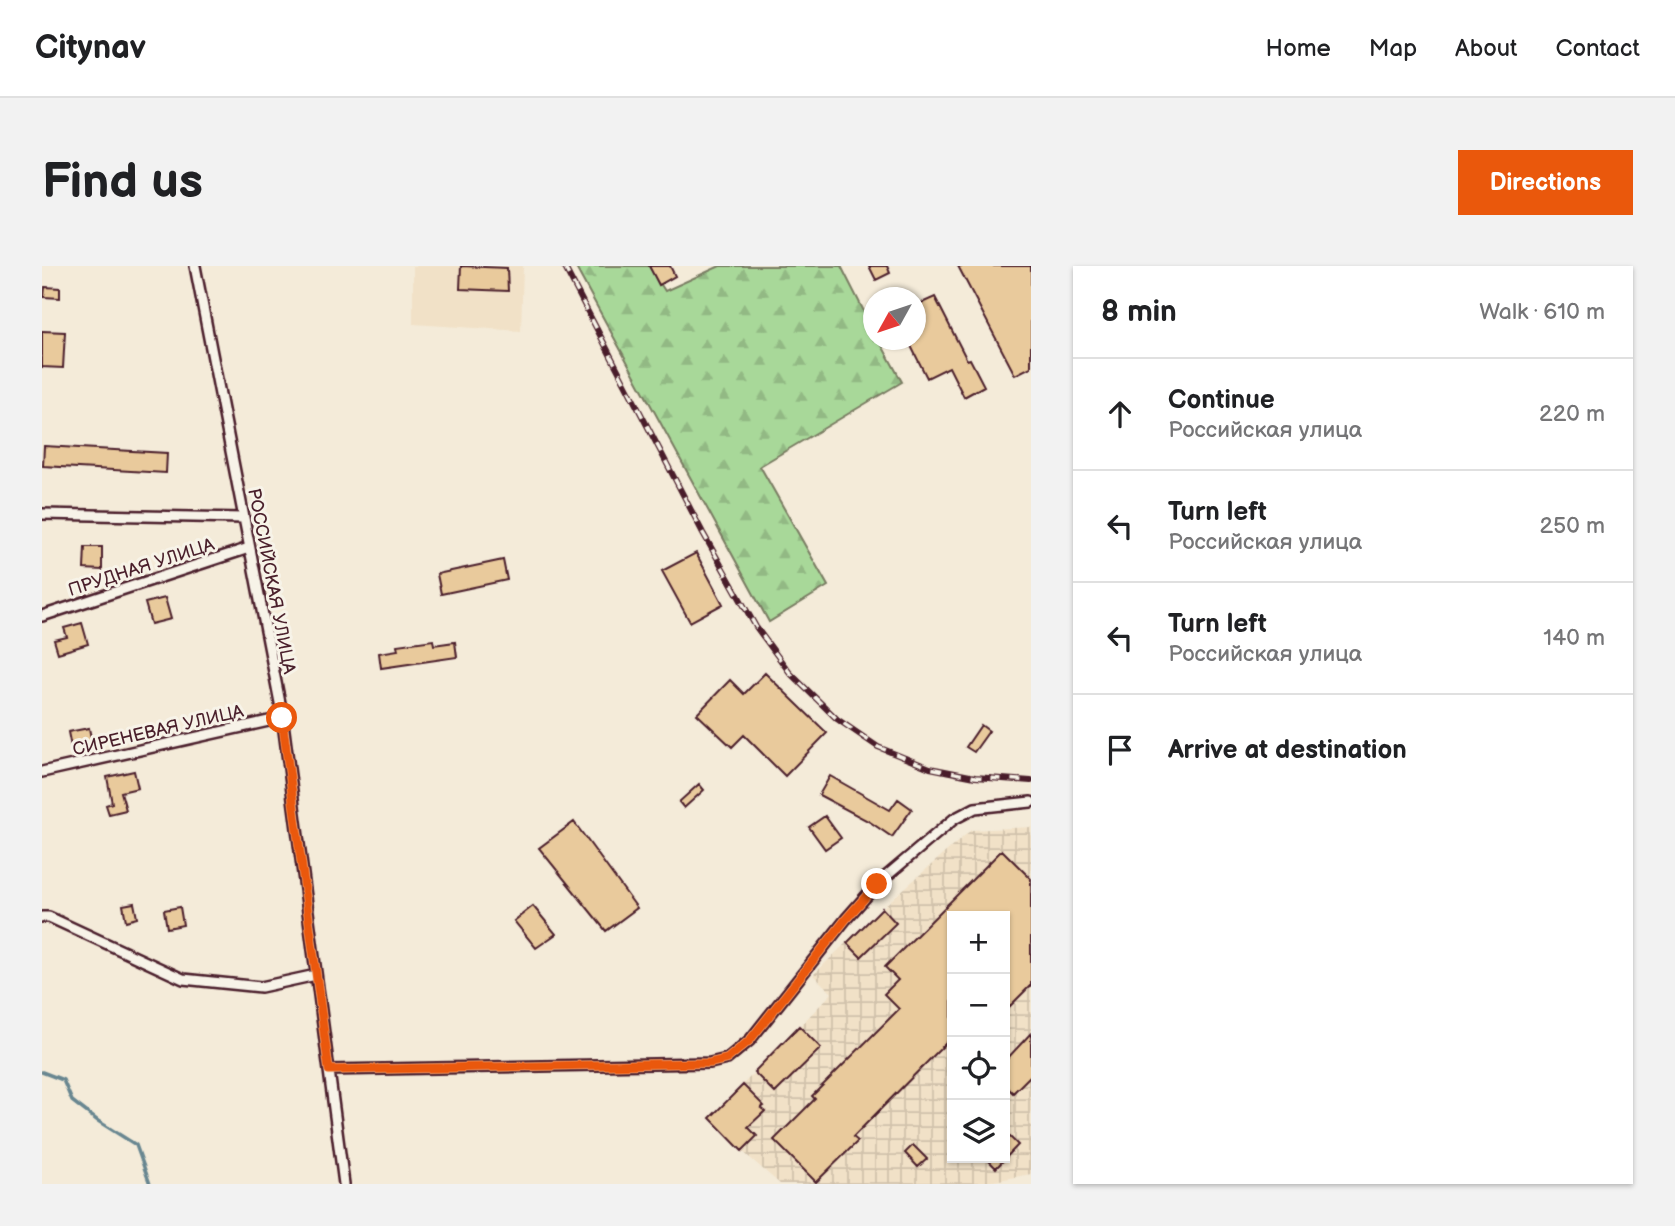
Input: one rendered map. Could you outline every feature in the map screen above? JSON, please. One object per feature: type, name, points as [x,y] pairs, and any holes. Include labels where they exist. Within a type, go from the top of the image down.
[{"type":"street","name":"РОССИЙСКАЯ УЛИЦА","points":[[195,266],[282,718],[344,1184]]},
{"type":"street","points":[[42,514],[243,518]]},
{"type":"street","name":"ПРУДНАЯ УЛИЦА","points":[[42,616],[249,548]]},
{"type":"street","name":"СИРЕНЕВАЯ УЛИЦА","points":[[42,772],[282,718]]},
{"type":"street","points":[[329,1070],[710,1063],[727,1059],[750,1040],[877,884],[954,819],[975,808],[1031,802]]},
{"type":"street","points":[[42,917],[49,917],[183,979],[261,987],[316,975]]},
{"type":"shaded area","points":[[413,266],[523,266],[521,331],[413,324]]},
{"type":"shaded area","points":[[1031,827],[1031,1174],[978,1184],[780,1184],[710,1118],[832,993],[813,975],[882,908],[971,830]]},
{"type":"green space","points":[[575,266],[649,266],[665,291],[720,266],[841,266],[863,309],[863,350],[884,350],[902,382],[760,466],[828,586],[769,622]]},
{"type":"building","points":[[461,266],[507,268],[508,291],[460,289]]},
{"type":"building","points":[[649,266],[670,266],[675,276],[659,285]]},
{"type":"building","points":[[869,266],[887,266],[890,273],[876,280]]},
{"type":"building","points":[[958,266],[1031,266],[1031,367],[1015,375]]},
{"type":"building","points":[[45,287],[60,288],[60,298],[44,297]]},
{"type":"building","points":[[935,297],[967,360],[970,359],[984,386],[964,397],[949,367],[927,378],[913,350],[926,350],[926,301]]},
{"type":"building","points":[[42,331],[65,332],[63,368],[42,367]]},
{"type":"building","points":[[44,446],[167,453],[166,473],[43,466]]},
{"type":"building","points":[[85,547],[102,547],[102,570],[84,569]]},
{"type":"building","points":[[696,553],[723,604],[690,622],[662,571]]},
{"type":"building","points":[[503,560],[507,580],[441,594],[437,574]]},
{"type":"building","points":[[165,598],[171,619],[151,624],[145,603]]},
{"type":"building","points":[[82,623],[88,644],[58,653],[54,640],[67,637],[64,628]]},
{"type":"building","points":[[433,640],[434,645],[455,642],[457,657],[381,668],[379,653],[398,650],[397,645]]},
{"type":"building","points":[[765,673],[827,733],[785,776],[744,735],[732,747],[697,714],[730,680],[744,694]]},
{"type":"building","points":[[981,725],[989,731],[974,752],[966,747]]},
{"type":"building","points":[[89,728],[92,743],[71,747],[68,732]]},
{"type":"building","points":[[134,771],[138,788],[121,792],[126,810],[109,814],[106,805],[112,803],[107,777]]},
{"type":"building","points":[[830,776],[890,810],[898,799],[912,809],[892,837],[819,795]]},
{"type":"building","points":[[699,784],[704,790],[684,808],[679,802]]},
{"type":"building","points":[[825,816],[841,838],[825,849],[809,827]]},
{"type":"building","points":[[574,822],[637,908],[606,931],[539,848]]},
{"type":"building","points":[[1002,850],[1031,879],[1031,985],[1010,1006],[1010,911],[947,911],[947,1042],[853,1137],[858,1141],[816,1182],[774,1140],[815,1099],[812,1096],[899,1009],[884,994],[898,980],[885,967]]},
{"type":"building","points":[[134,903],[137,918],[126,921],[123,905]]},
{"type":"building","points":[[533,906],[556,934],[536,948],[514,921]]},
{"type":"building","points":[[180,907],[183,925],[167,928],[164,910]]},
{"type":"building","points":[[882,908],[896,923],[861,957],[847,943]]},
{"type":"building","points":[[799,1026],[821,1048],[775,1093],[754,1072]]},
{"type":"building","points":[[1031,1033],[1031,1075],[1013,1093],[1010,1090],[1010,1056]]},
{"type":"building","points":[[743,1085],[764,1106],[761,1108],[765,1111],[748,1127],[757,1136],[742,1151],[710,1118]]},
{"type":"building","points":[[1010,1137],[1018,1145],[1010,1153]]},
{"type":"building","points":[[913,1145],[927,1159],[918,1167],[905,1153]]},
{"type":"waterway","points":[[42,1072],[63,1080],[72,1101],[136,1145],[150,1184]]},
{"type":"railway","points":[[564,266],[703,533],[756,627],[790,673],[837,719],[878,747],[930,768],[975,777],[1031,781]]},
{"type":"route","points":[[282,718],[329,1070],[710,1063],[727,1059],[750,1040],[877,884]]}]
